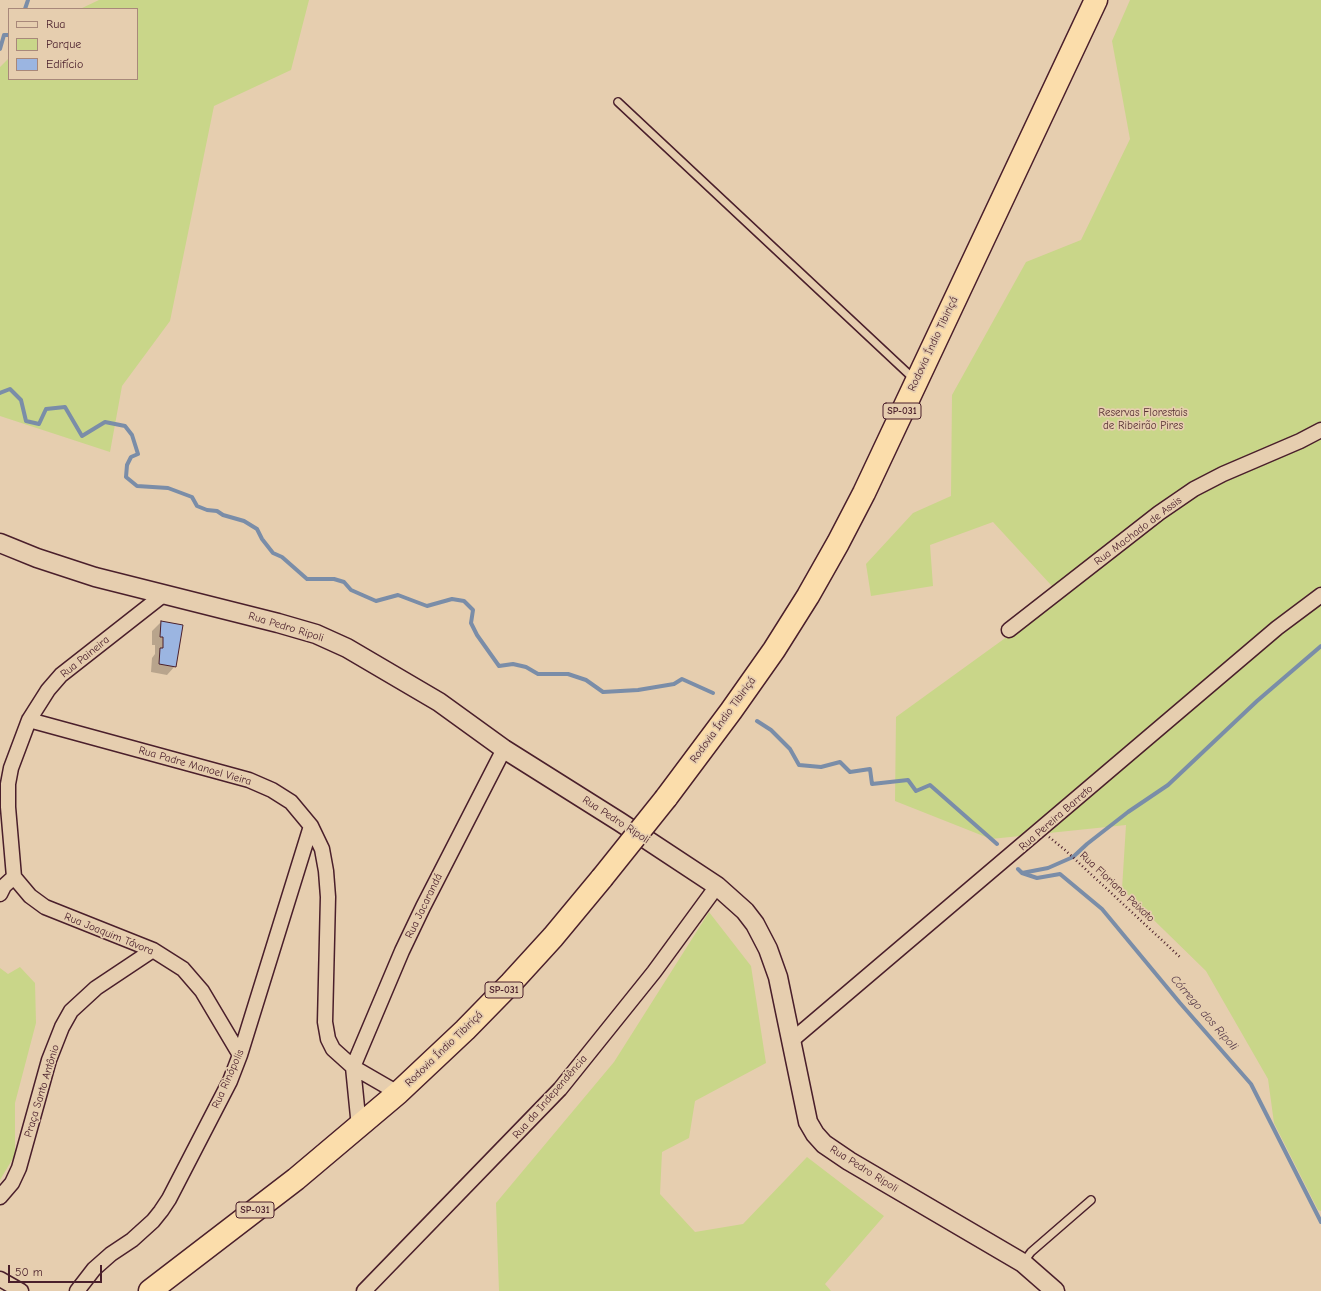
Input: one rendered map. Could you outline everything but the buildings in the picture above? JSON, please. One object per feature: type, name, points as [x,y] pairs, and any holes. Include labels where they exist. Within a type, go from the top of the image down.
[{"type":"highway","name":"Rodovia Índio Tibiriçá","points":[[150,1291],[296,1179],[359,1127],[398,1093],[465,1030],[552,938],[666,798],[731,711],[808,596],[864,493],[1096,0]]},
{"type":"street","name":"Rua Machado de Assis","points":[[1009,630],[1159,513],[1194,489],[1223,474],[1300,442],[1321,430]]},
{"type":"street","name":"Rua Pedro Ripoli","points":[[0,543],[37,558],[95,577],[278,623],[316,634],[347,648],[439,702],[504,748],[717,886],[745,911],[755,924],[768,949],[778,977],[790,1041],[808,1122],[814,1134],[824,1144],[855,1165],[1022,1263],[1055,1291]]},
{"type":"street","name":"Rua Paineira","points":[[14,877],[8,807],[8,784],[11,768],[29,720],[48,690],[61,675],[163,595]]},
{"type":"street","name":"Rua Pereira Barreto","points":[[790,1041],[1041,831],[1277,628],[1321,595]]},
{"type":"street","name":"Rua Padre Manoel Vieira","points":[[29,720],[249,780],[272,790],[290,802],[310,826],[322,849],[326,871],[328,896],[325,1022],[328,1039],[333,1049],[353,1067],[398,1093]]},
{"type":"street","name":"Rua Jacarandá","points":[[353,1067],[411,932],[504,748]]},
{"type":"street","name":"Rua Rinópolis","points":[[77,1291],[94,1269],[152,1221],[169,1199],[230,1081],[240,1055],[310,826]]},
{"type":"street","points":[[0,894],[4,886],[14,877]]},
{"type":"street","name":"Rua Joaquim Távora","points":[[14,877],[30,896],[44,907],[153,950],[183,969],[202,991],[240,1055]]},
{"type":"street","name":"Rua da Independência","points":[[364,1291],[560,1089],[654,972],[717,886]]},
{"type":"street","name":"Praça Santo Antônio","points":[[0,1197],[12,1183],[19,1168],[49,1060],[62,1027],[71,1011],[96,988],[153,950]]},
{"type":"street","points":[[353,1067],[359,1127]]},
{"type":"street","points":[[3,1280],[21,1291]]},
{"type":"lane","points":[[618,102],[916,380]]},
{"type":"lane","points":[[1022,1263],[1031,1252],[1091,1200]]},
{"type":"path","name":"Rua Floriano Peixoto","points":[[1041,831],[1079,862],[1180,957]]},
{"type":"green space","points":[[99,0],[309,0],[291,70],[214,106],[170,321],[122,386],[110,452],[0,416],[0,67],[8,59],[8,80],[138,80],[138,8],[82,8]]},
{"type":"green space","name":"Reservas Florestais de Ribeirão Pires","points":[[1130,0],[1321,0],[1321,1211],[1318,1210],[1274,1123],[1268,1079],[1206,971],[1122,889],[1126,825],[991,839],[895,801],[896,717],[1062,597],[993,522],[930,545],[933,586],[871,596],[866,564],[913,513],[951,496],[952,395],[1026,262],[1081,240],[1130,139],[1112,41]]},
{"type":"green space","points":[[709,912],[751,966],[766,1063],[695,1101],[689,1138],[662,1152],[660,1194],[695,1232],[743,1224],[807,1157],[884,1216],[825,1284],[831,1291],[499,1291],[496,1203],[614,1062]]},
{"type":"green space","points":[[20,967],[35,983],[36,1023],[15,1103],[15,1155],[0,1180],[0,968],[8,974]]},
{"type":"waterway","points":[[25,8],[28,0]]},
{"type":"waterway","points":[[0,49],[4,35],[8,35]]},
{"type":"waterway","name":"Córrego dos Ripoli","points":[[0,393],[10,389],[21,400],[26,421],[39,424],[46,409],[65,407],[82,436],[105,422],[125,426],[132,435],[138,454],[131,457],[127,465],[126,477],[137,486],[168,488],[192,497],[197,506],[207,510],[217,511],[223,515],[244,521],[257,529],[262,539],[273,553],[282,557],[307,579],[334,579],[344,582],[351,590],[376,601],[398,595],[427,606],[452,599],[464,601],[473,610],[471,623],[477,635],[499,666],[513,664],[526,667],[538,674],[568,674],[586,680],[603,692],[638,690],[674,684],[682,679],[713,693]]},
{"type":"waterway","points":[[1018,869],[1022,873],[1048,868],[1073,857],[1128,812],[1168,785],[1257,701],[1321,646]]},
{"type":"waterway","name":"Córrego dos Ripoli","points":[[757,721],[771,730],[790,749],[799,765],[821,767],[840,762],[850,772],[870,769],[872,784],[908,780],[916,791],[930,785],[997,844]]},
{"type":"waterway","name":"Córrego dos Ripoli","points":[[1022,873],[1037,878],[1060,874],[1102,909],[1180,1003],[1251,1084],[1321,1222]]}]
